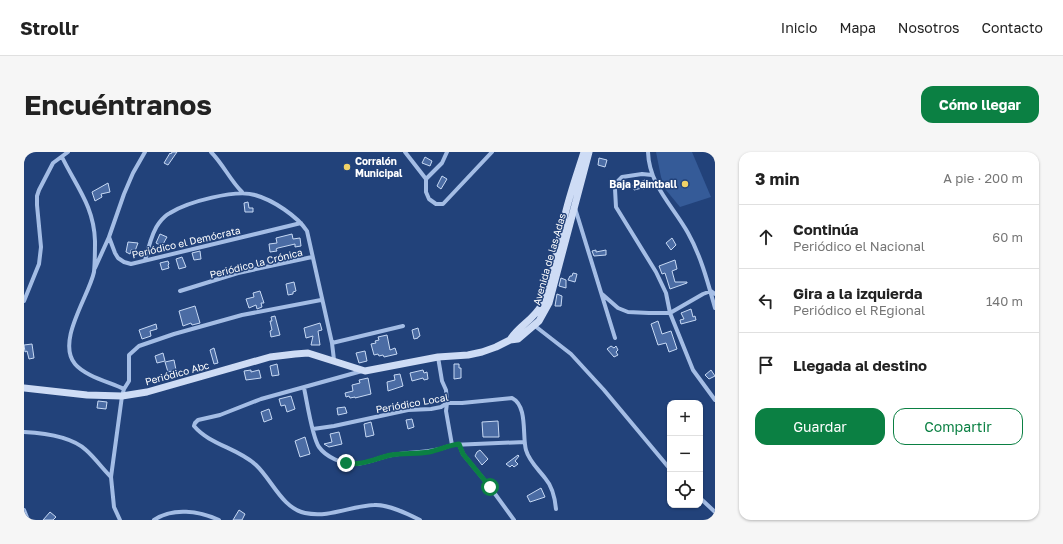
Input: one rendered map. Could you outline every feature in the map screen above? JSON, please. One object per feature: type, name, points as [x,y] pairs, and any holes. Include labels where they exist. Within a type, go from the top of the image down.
[{"type":"street","points":[[24,301],[39,264],[41,247],[37,196],[49,170],[56,160],[68,152]]},
{"type":"street","points":[[124,389],[86,372],[76,365],[71,357],[69,348],[73,324],[109,237],[124,194],[133,173],[145,152]]},
{"type":"street","points":[[211,152],[226,170],[234,184],[242,192]]},
{"type":"street","points":[[405,152],[426,179],[426,192],[429,199],[436,204],[443,204],[492,152]]},
{"type":"street","points":[[426,179],[442,163],[447,152]]},
{"type":"street","name":"Avenida de las Adas","points":[[510,340],[514,334],[538,312],[547,292],[564,218],[584,152]]},
{"type":"street","name":"Avenida de las Adas","points":[[510,340],[518,339],[536,326],[549,303],[589,152]]},
{"type":"street","points":[[648,152],[652,175],[660,190],[688,232],[699,255],[713,293],[715,308]]},
{"type":"street","points":[[62,157],[87,204],[94,223],[94,272]]},
{"type":"street","points":[[652,175],[642,174],[622,177],[617,182],[615,189],[615,202],[619,214],[656,272],[666,293],[670,312],[693,370],[715,400]]},
{"type":"street","points":[[145,260],[155,230],[159,223],[169,213],[189,204],[242,192],[255,195],[269,201],[291,214],[307,231],[321,300],[332,344],[334,360]]},
{"type":"street","points":[[574,207],[615,338]]},
{"type":"street","name":"Periódico el Demócrata","points":[[109,237],[118,258],[131,264],[301,223]]},
{"type":"street","name":"Periódico la Crónica","points":[[180,291],[238,273],[312,257]]},
{"type":"street","points":[[602,294],[618,308],[628,312],[670,312],[703,294],[713,293]]},
{"type":"street","points":[[120,520],[114,507],[111,478],[122,396],[129,381],[129,355],[139,346],[174,334],[242,315],[321,300]]},
{"type":"street","points":[[332,344],[403,326]]},
{"type":"street","points":[[536,326],[576,359],[667,465]]},
{"type":"street","points":[[420,520],[408,514],[376,504],[330,514],[306,513],[296,510],[287,504],[273,484],[256,465],[248,459],[204,436],[194,426],[195,422],[198,420],[220,416],[261,399],[364,371],[438,357],[468,355],[496,347],[510,340]]},
{"type":"street","name":"Periódico Abc","points":[[24,388],[87,395],[122,396],[147,392],[270,357],[308,353],[334,360],[364,371]]},
{"type":"street","points":[[438,357],[441,377],[446,390],[446,411],[452,445]]},
{"type":"street","points":[[304,388],[318,446],[324,452],[339,461],[352,464],[392,455],[428,452],[459,444],[525,442]]},
{"type":"street","name":"Periódico Local","points":[[313,429],[408,410],[431,409],[441,407],[447,403],[462,403],[506,398],[515,400],[519,407],[524,425],[525,448],[528,455],[546,479],[553,492],[556,509]]},
{"type":"street","points":[[24,432],[46,433],[73,442],[85,449],[111,478]]},
{"type":"street","points":[[459,444],[463,454],[514,520]]},
{"type":"street","points":[[703,501],[715,512]]},
{"type":"street","points":[[24,510],[28,520]]},
{"type":"street","points":[[154,520],[161,515],[178,512],[210,516],[219,520]]},
{"type":"shaded area","name":"Baja Paintball","points":[[656,152],[692,152],[711,197],[680,207],[666,190],[661,177]]},
{"type":"building","points":[[172,152],[177,152],[168,165],[164,163],[170,153],[171,154]]},
{"type":"building","points":[[425,157],[432,161],[430,166],[422,163]]},
{"type":"building","points":[[599,158],[607,160],[605,167],[598,165]]},
{"type":"building","points":[[442,176],[447,179],[441,189],[437,186]]},
{"type":"building","points":[[645,180],[648,187],[634,190],[633,185]]},
{"type":"building","points":[[108,183],[110,192],[101,194],[102,197],[95,201],[92,192]]},
{"type":"building","points":[[248,202],[249,208],[253,208],[253,212],[245,212],[244,203]]},
{"type":"building","points":[[160,234],[167,237],[162,246],[156,243]]},
{"type":"building","points":[[292,234],[293,239],[300,238],[301,246],[295,247],[295,244],[278,248],[276,249],[277,251],[270,252],[269,244],[277,243],[276,238]]},
{"type":"building","points":[[672,238],[676,245],[671,250],[666,243]]},
{"type":"building","points":[[128,242],[138,243],[135,251],[131,250],[130,254],[126,252]]},
{"type":"building","points":[[596,250],[596,252],[606,250],[606,255],[594,256],[592,251]]},
{"type":"building","points":[[200,251],[201,259],[194,260],[192,253]]},
{"type":"building","points":[[182,257],[186,267],[179,269],[176,259]]},
{"type":"building","points":[[675,260],[677,269],[672,271],[675,282],[687,283],[670,289],[665,273],[662,274],[659,266]]},
{"type":"building","points":[[168,261],[169,268],[162,270],[160,263]]},
{"type":"building","points":[[573,273],[577,274],[575,282],[568,280]]},
{"type":"building","points":[[561,278],[566,280],[566,288],[559,286]]},
{"type":"building","points":[[294,282],[296,291],[293,292],[293,294],[288,295],[286,284]]},
{"type":"building","points":[[260,291],[264,303],[261,303],[262,307],[257,309],[256,305],[249,308],[246,299],[254,297],[253,293]]},
{"type":"building","points":[[557,294],[562,296],[561,306],[555,306]]},
{"type":"building","points":[[195,306],[200,323],[192,325],[191,323],[183,326],[179,311]]},
{"type":"building","points":[[691,309],[693,317],[695,316],[696,320],[681,324],[680,320],[684,319],[681,313]]},
{"type":"building","points":[[275,316],[280,335],[271,337],[270,331],[272,330],[270,321],[272,321],[271,317]]},
{"type":"building","points":[[658,321],[662,334],[671,331],[677,349],[669,352],[666,343],[658,345],[651,324]]},
{"type":"building","points":[[320,323],[322,330],[318,331],[320,345],[311,345],[313,336],[306,338],[304,328]]},
{"type":"building","points":[[156,324],[157,329],[150,331],[151,336],[142,339],[139,330]]},
{"type":"building","points":[[418,328],[420,336],[414,339],[412,330]]},
{"type":"building","points":[[387,335],[390,350],[395,348],[397,354],[384,357],[383,355],[379,356],[378,354],[374,355],[371,344],[376,343],[375,341],[379,340],[378,337]]},
{"type":"building","points":[[32,344],[34,358],[29,359],[27,351],[25,352],[24,345]]},
{"type":"building","points":[[611,346],[614,348],[616,346],[618,350],[616,352],[618,355],[614,357],[607,349]]},
{"type":"building","points":[[214,348],[218,363],[214,364],[210,350]]},
{"type":"building","points":[[365,351],[367,361],[359,363],[356,353]]},
{"type":"building","points":[[163,353],[165,361],[157,363],[155,356]]},
{"type":"building","points":[[174,360],[176,370],[168,372],[165,362]]},
{"type":"building","points":[[277,364],[279,375],[272,376],[270,366]]},
{"type":"building","points":[[454,364],[459,364],[459,368],[461,368],[461,378],[454,379]]},
{"type":"building","points":[[251,370],[251,372],[259,370],[261,378],[246,380],[244,371]]},
{"type":"building","points":[[423,370],[424,373],[427,372],[428,379],[424,380],[423,378],[412,381],[410,373]]},
{"type":"building","points":[[711,370],[715,376],[709,379],[705,375]]},
{"type":"building","points":[[400,374],[403,386],[388,391],[387,382],[395,380],[394,375]]},
{"type":"building","points":[[368,378],[371,394],[355,398],[350,398],[349,396],[346,397],[345,393],[353,391],[352,385],[360,383],[359,380]]},
{"type":"building","points":[[291,396],[295,409],[287,412],[285,405],[281,406],[279,399]]},
{"type":"building","points":[[98,401],[107,402],[106,409],[97,408]]},
{"type":"building","points":[[345,407],[347,413],[338,415],[337,408]]},
{"type":"building","points":[[269,409],[272,419],[264,422],[261,412]]},
{"type":"building","points":[[412,419],[414,427],[408,429],[406,420]]},
{"type":"building","points":[[498,421],[499,437],[483,437],[482,422]]},
{"type":"building","points":[[371,422],[374,435],[366,437],[364,424]]},
{"type":"building","points":[[339,432],[342,444],[329,447],[324,444],[332,442],[330,434]]},
{"type":"building","points":[[305,437],[310,454],[300,457],[295,441]]},
{"type":"building","points":[[480,450],[488,459],[482,465],[475,456]]},
{"type":"building","points":[[518,455],[519,456],[515,461],[518,464],[514,467],[512,465],[510,467],[506,464]]},
{"type":"building","points":[[541,488],[545,497],[530,502],[527,496]]},
{"type":"building","points":[[239,510],[245,514],[242,520],[233,520]]},
{"type":"building","points":[[50,512],[56,517],[53,520],[43,520]]},
{"type":"place","name":"Corralón Municipal","points":[[347,167]]},
{"type":"place","name":"Baja Paintball","points":[[685,184]]},
{"type":"route","points":[[346,463],[359,463],[392,455],[428,452],[459,444],[463,454],[490,487]]}]
